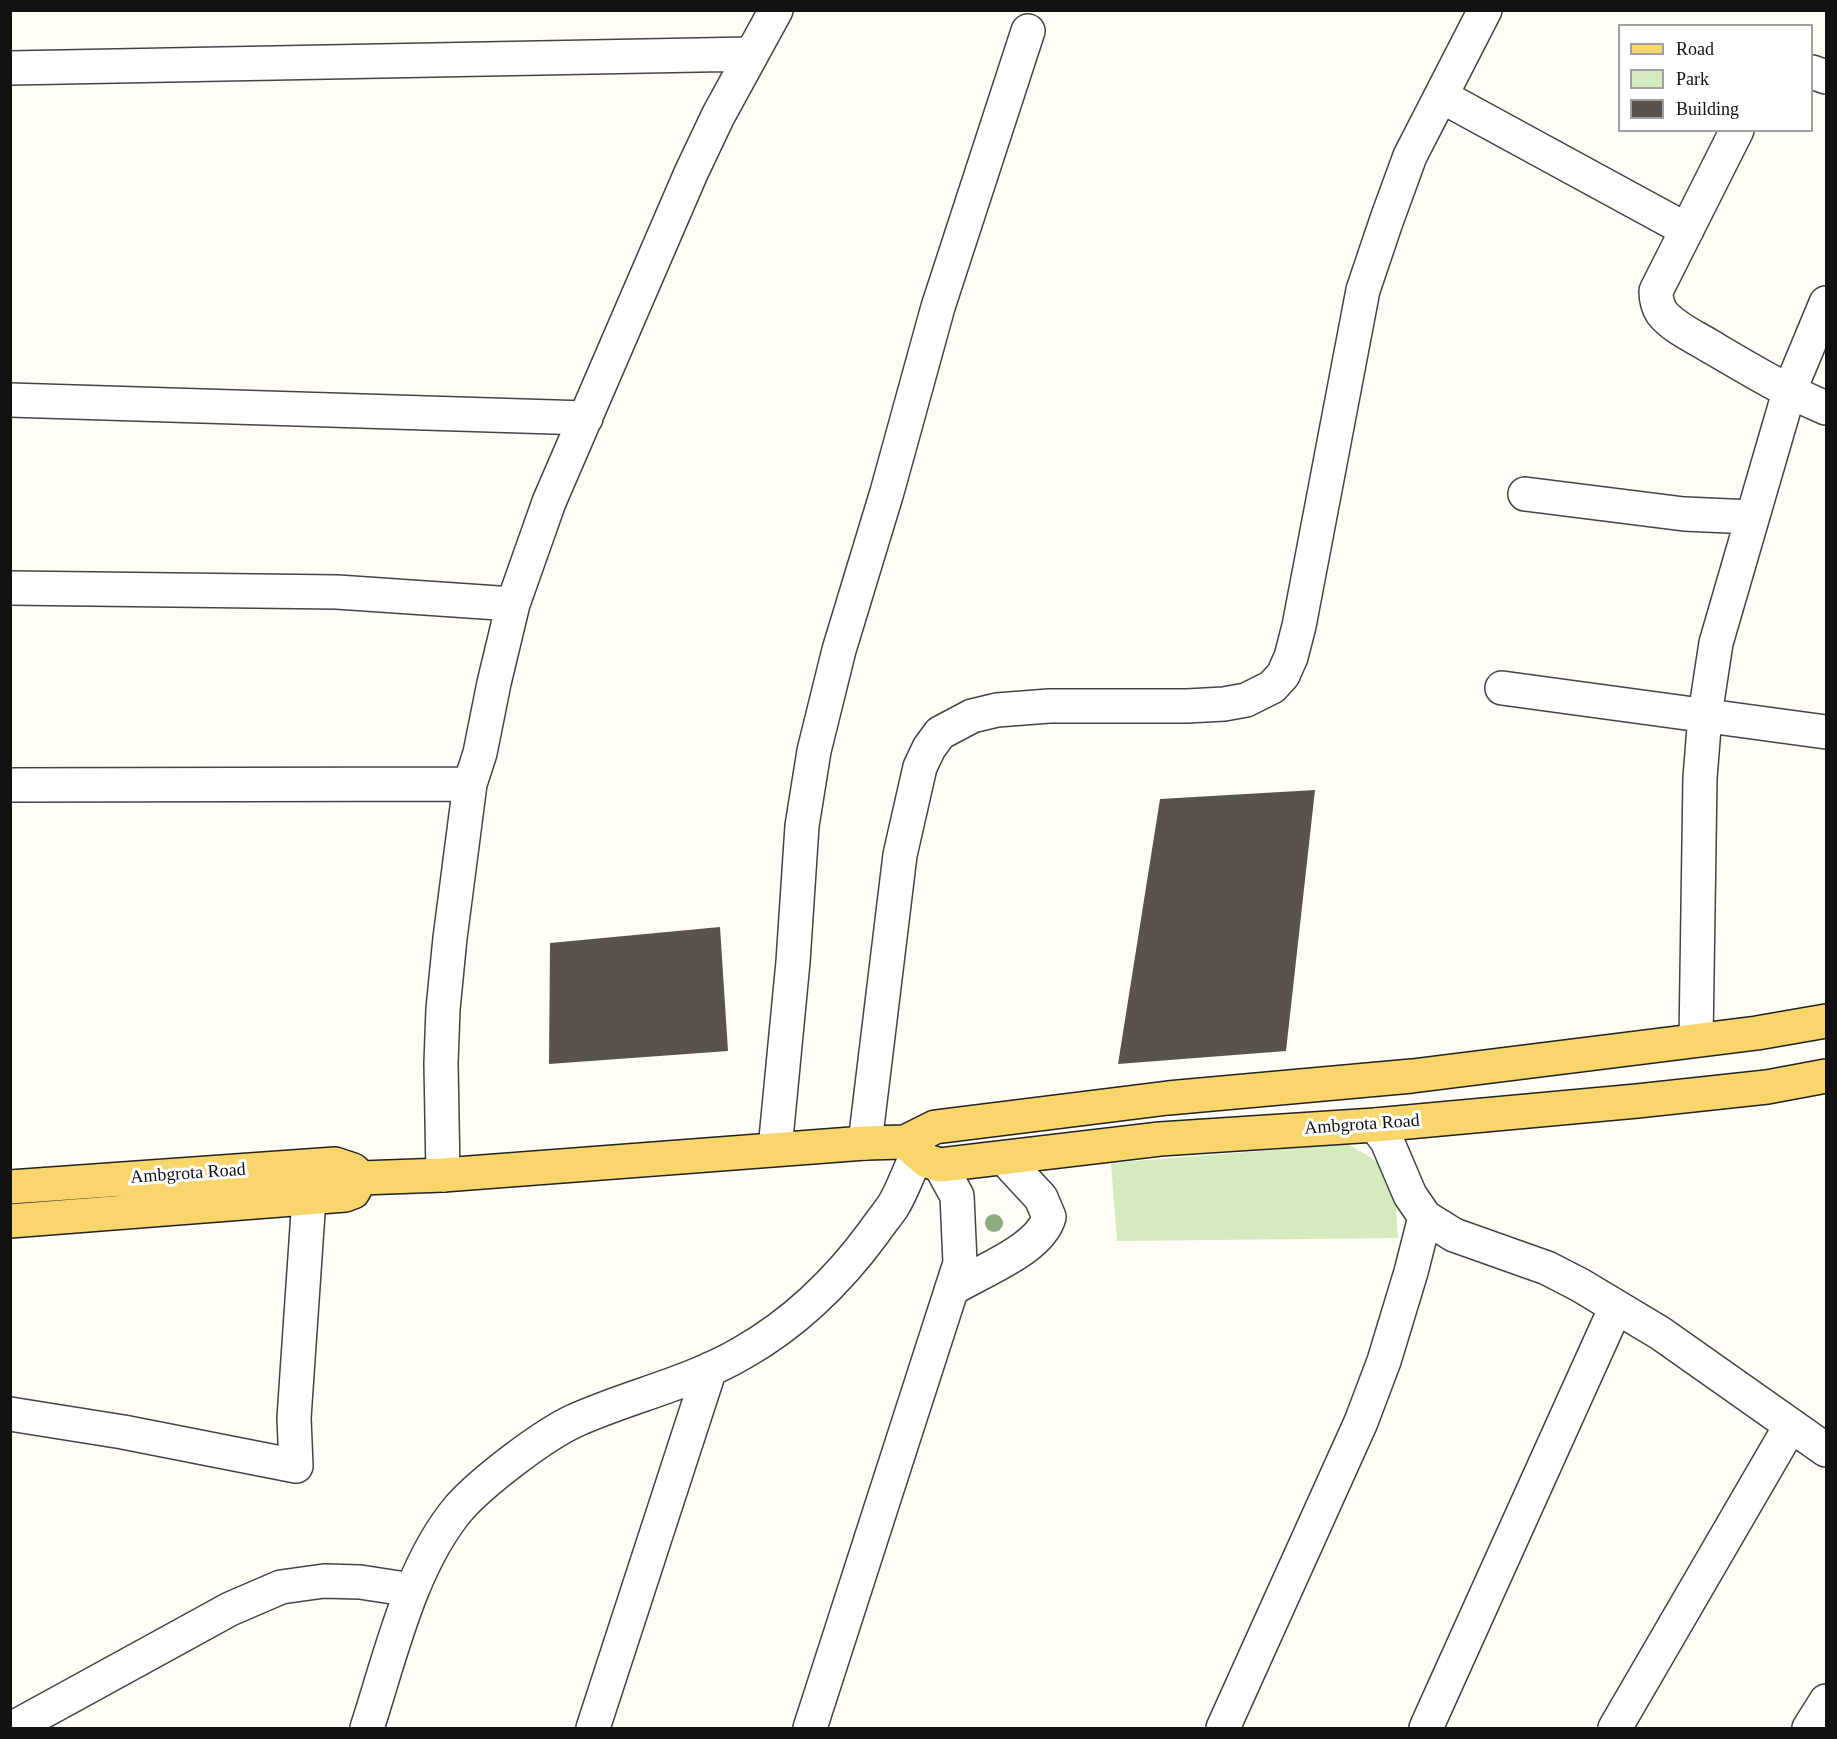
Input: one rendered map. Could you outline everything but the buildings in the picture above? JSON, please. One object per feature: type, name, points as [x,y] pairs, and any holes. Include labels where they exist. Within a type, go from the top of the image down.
[{"type":"main road","points":[[921,1153],[935,1127],[1168,1098],[1412,1076],[1757,1033],[1827,1021]]},
{"type":"main road","name":"Ambgrota Road","points":[[10,1187],[334,1164],[353,1170],[361,1178],[442,1175],[865,1143],[921,1153],[1004,1158],[1160,1139],[1375,1125],[1705,1094],[1767,1087],[1827,1076]]},
{"type":"main road","points":[[10,1221],[345,1195],[353,1192],[361,1178]]},
{"type":"street","points":[[442,1175],[443,1009],[470,784],[480,753],[513,604],[549,502],[718,116],[776,10]]},
{"type":"street","points":[[865,1143],[900,855],[920,767],[929,748],[940,734],[972,716],[998,710],[1049,706],[1224,704],[1246,700],[1260,694],[1272,687],[1283,675],[1291,657],[1299,627],[1363,290],[1410,156],[1485,10]]},
{"type":"street","points":[[775,1149],[793,962],[802,826],[814,751],[839,650],[887,492],[938,307],[1028,32]]},
{"type":"street","points":[[10,68],[751,54]]},
{"type":"street","points":[[1441,96],[1687,230]]},
{"type":"street","points":[[1736,132],[1656,291],[1656,300],[1662,312],[1671,322],[1789,392],[1827,408]]},
{"type":"street","points":[[1696,1040],[1700,778],[1705,715],[1716,644],[1789,392],[1827,303]]},
{"type":"street","points":[[10,400],[586,418]]},
{"type":"street","points":[[1524,494],[1684,514],[1752,517]]},
{"type":"street","points":[[10,588],[337,592],[513,604]]},
{"type":"street","points":[[1502,688],[1827,732]]},
{"type":"street","points":[[10,785],[470,784]]},
{"type":"street","points":[[1375,1125],[1387,1141],[1392,1158],[1410,1195],[1425,1217],[1454,1235],[1512,1254],[1580,1285],[1660,1333],[1827,1450]]},
{"type":"street","points":[[367,1728],[412,1590],[437,1541],[459,1508],[492,1478],[573,1421],[710,1369],[742,1353],[792,1319],[836,1279],[859,1253],[893,1206],[921,1153],[957,1196],[960,1263],[810,1728]]},
{"type":"street","points":[[952,1289],[1015,1254],[1030,1244],[1047,1227],[1049,1217],[1041,1198],[1004,1158]]},
{"type":"street","points":[[10,1414],[123,1432],[296,1466],[294,1418],[309,1198]]},
{"type":"street","points":[[1223,1728],[1361,1422],[1384,1361],[1425,1217]]},
{"type":"street","points":[[1426,1728],[1616,1307]]},
{"type":"street","points":[[592,1728],[710,1369]]},
{"type":"street","points":[[1615,1728],[1791,1425]]},
{"type":"street","points":[[13,1728],[230,1609],[281,1587],[324,1581],[360,1582],[412,1590]]},
{"type":"street","points":[[1809,1728],[1827,1701]]},
{"type":"green space","points":[[1347,1144],[1378,1163],[1392,1180],[1395,1191],[1398,1238],[1117,1241],[1111,1163]]}]
